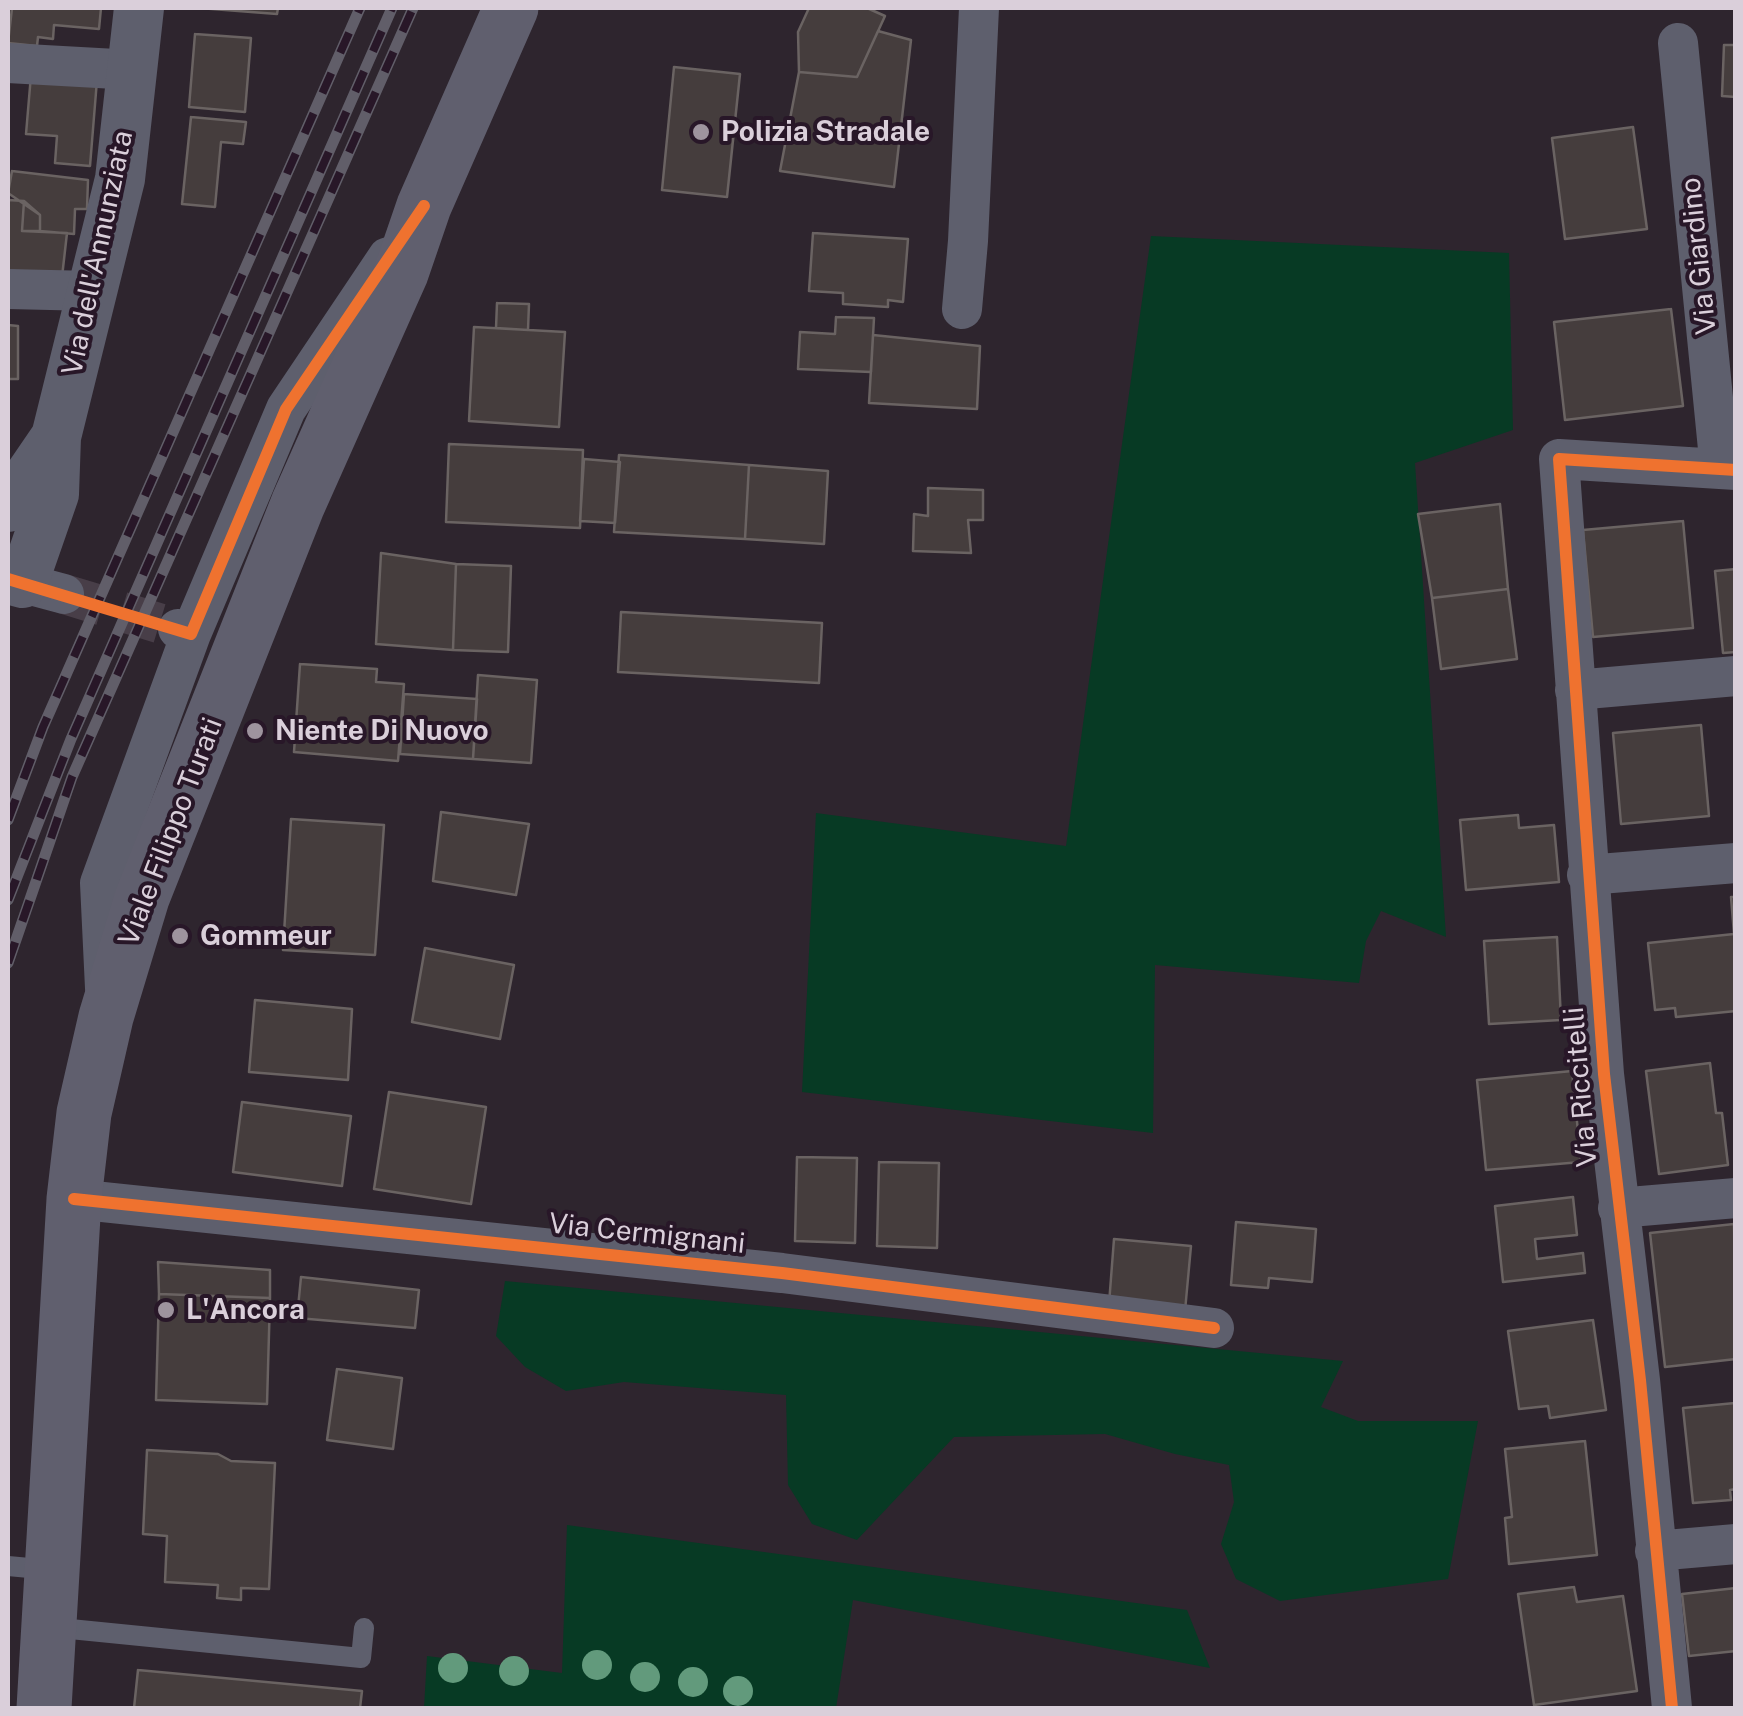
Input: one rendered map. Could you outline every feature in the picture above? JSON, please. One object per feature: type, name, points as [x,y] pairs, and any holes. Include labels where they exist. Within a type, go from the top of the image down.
[{"type":"main road","name":"Viale Filippo Turati","points":[[44,1708],[48,1627],[30,1568],[84,1113],[106,1017],[142,898],[298,504],[402,273],[424,206],[512,8]]},
{"type":"street","name":"Via dell'Annunziata","points":[[32,585],[54,494],[56,437],[120,179],[139,8]]},
{"type":"street","points":[[962,308],[978,8]]},
{"type":"street","name":"Via Giardino","points":[[1558,459],[1728,469],[1678,43]]},
{"type":"street","points":[[8,63],[134,70]]},
{"type":"street","points":[[106,1017],[100,883],[185,631],[286,409],[424,206]]},
{"type":"street","points":[[8,289],[94,291]]},
{"type":"street","name":"Via dell'Annunziata","points":[[8,507],[56,437]]},
{"type":"street","name":"Via Riccitelli","points":[[1558,459],[1588,875],[1618,1208],[1640,1380],[1672,1708]]},
{"type":"street","points":[[1576,690],[1736,676]]},
{"type":"street","points":[[1588,875],[1736,862]]},
{"type":"street","points":[[1618,1208],[1736,1198]]},
{"type":"street","name":"Via Cermignani","points":[[74,1199],[782,1273],[1214,1328]]},
{"type":"street","points":[[1655,1551],[1736,1544]]},
{"type":"lane","points":[[48,1627],[361,1658],[364,1628]]},
{"type":"green space","points":[[1151,236],[1509,253],[1513,430],[1415,463],[1446,937],[1381,911],[1366,941],[1359,983],[1155,965],[1153,1133],[802,1092],[816,813],[1066,846]]},
{"type":"green space","points":[[505,1281],[1343,1361],[1321,1407],[1358,1421],[1478,1421],[1448,1579],[1280,1601],[1236,1579],[1221,1544],[1234,1502],[1229,1465],[1105,1434],[954,1437],[857,1540],[812,1524],[788,1485],[786,1395],[624,1382],[566,1391],[525,1367],[496,1336]]},
{"type":"green space","points":[[567,1525],[1187,1610],[1210,1668],[853,1600],[836,1708],[424,1708],[427,1656],[562,1673]]},
{"type":"building","points":[[12,8],[101,8],[99,29],[54,25],[53,39],[38,37],[37,46],[8,43]]},
{"type":"building","points":[[199,8],[278,8],[277,14]]},
{"type":"building","points":[[809,8],[867,8],[885,16],[857,77],[799,72],[798,32]]},
{"type":"building","points":[[878,31],[911,40],[894,187],[780,171],[799,72],[857,77]]},
{"type":"building","points":[[195,34],[251,38],[245,112],[189,107]]},
{"type":"building","points":[[1724,45],[1736,45],[1736,97],[1722,96]]},
{"type":"building","name":"Polizia Stradale","points":[[674,67],[740,74],[727,197],[662,190]]},
{"type":"building","points":[[31,75],[97,80],[90,166],[55,163],[57,136],[26,134]]},
{"type":"building","points":[[191,117],[246,122],[243,144],[221,142],[215,207],[182,204]]},
{"type":"building","points":[[1633,127],[1647,229],[1565,239],[1552,138]]},
{"type":"building","points":[[12,171],[88,180],[87,209],[75,209],[74,234],[40,231],[40,215],[8,193]]},
{"type":"building","points":[[8,200],[24,201],[22,231],[67,233],[62,277],[8,274]]},
{"type":"building","points":[[24,201],[40,215],[40,231],[22,231]]},
{"type":"building","points":[[813,233],[908,239],[903,302],[888,300],[888,307],[843,304],[843,293],[809,291]]},
{"type":"building","points":[[497,303],[529,304],[528,330],[496,328]]},
{"type":"building","points":[[1671,309],[1683,406],[1565,420],[1554,322]]},
{"type":"building","points":[[836,317],[874,318],[871,372],[798,369],[800,332],[835,334]]},
{"type":"building","points":[[8,325],[18,326],[18,379],[8,379]]},
{"type":"building","points":[[474,327],[565,332],[559,427],[469,421]]},
{"type":"building","points":[[873,335],[980,346],[977,409],[869,403]]},
{"type":"building","points":[[449,444],[583,450],[580,528],[446,522]]},
{"type":"building","points":[[619,455],[749,465],[745,539],[614,532]]},
{"type":"building","points":[[584,459],[620,462],[615,523],[580,521]]},
{"type":"building","points":[[749,465],[828,471],[824,544],[745,539]]},
{"type":"building","points":[[928,488],[983,490],[983,520],[968,520],[971,553],[913,551],[914,514],[928,516]]},
{"type":"building","points":[[1500,504],[1508,589],[1432,598],[1418,514]]},
{"type":"building","points":[[1683,521],[1693,628],[1593,637],[1583,530]]},
{"type":"building","points":[[381,553],[456,564],[453,650],[376,644]]},
{"type":"building","points":[[456,564],[511,566],[508,652],[453,650]]},
{"type":"building","points":[[1736,569],[1736,652],[1723,653],[1715,571]]},
{"type":"building","points":[[1508,589],[1517,659],[1441,669],[1432,598]]},
{"type":"building","points":[[621,612],[822,623],[819,683],[618,672]]},
{"type":"building","points":[[300,664],[377,669],[376,682],[404,684],[398,761],[294,752]]},
{"type":"building","points":[[478,675],[537,680],[531,763],[473,759]]},
{"type":"building","points":[[404,694],[477,699],[473,759],[400,754]]},
{"type":"building","points":[[1701,725],[1709,816],[1621,824],[1613,733]]},
{"type":"building","points":[[441,812],[529,824],[516,895],[433,881]]},
{"type":"building","points":[[1518,815],[1519,828],[1554,825],[1559,882],[1466,890],[1460,820]]},
{"type":"building","points":[[291,819],[384,825],[375,955],[283,950]]},
{"type":"building","points":[[1731,897],[1736,897],[1736,1011],[1676,1017],[1675,1008],[1655,1010],[1648,943],[1734,934]]},
{"type":"building","points":[[1557,937],[1561,1020],[1489,1024],[1484,941]]},
{"type":"building","points":[[425,948],[514,965],[500,1039],[412,1022]]},
{"type":"building","points":[[255,1000],[352,1009],[348,1080],[249,1072]]},
{"type":"building","points":[[1710,1063],[1716,1113],[1722,1113],[1728,1165],[1659,1174],[1646,1071]]},
{"type":"building","points":[[1572,1071],[1581,1162],[1486,1170],[1477,1080]]},
{"type":"building","points":[[389,1092],[486,1107],[471,1204],[374,1189]]},
{"type":"building","points":[[242,1102],[351,1116],[342,1186],[233,1172]]},
{"type":"building","points":[[797,1157],[857,1158],[855,1243],[795,1241]]},
{"type":"building","points":[[879,1162],[939,1163],[937,1248],[877,1246]]},
{"type":"building","points":[[1573,1197],[1577,1235],[1535,1239],[1537,1259],[1583,1253],[1585,1273],[1503,1282],[1495,1206]]},
{"type":"building","points":[[1236,1222],[1316,1229],[1312,1282],[1269,1278],[1268,1288],[1231,1285]]},
{"type":"building","points":[[1734,1224],[1736,1359],[1665,1367],[1650,1233]]},
{"type":"building","points":[[1114,1239],[1191,1246],[1185,1311],[1109,1304]]},
{"type":"building","points":[[158,1262],[270,1270],[270,1298],[159,1294]]},
{"type":"building","points":[[301,1277],[419,1290],[415,1328],[297,1318]]},
{"type":"building","points":[[159,1294],[270,1298],[267,1404],[156,1400]]},
{"type":"building","points":[[1593,1320],[1606,1410],[1550,1418],[1548,1406],[1519,1409],[1508,1331]]},
{"type":"building","points":[[337,1369],[402,1378],[393,1449],[327,1440]]},
{"type":"building","points":[[1735,1403],[1736,1489],[1730,1490],[1731,1500],[1693,1503],[1683,1408]]},
{"type":"building","points":[[1585,1441],[1597,1555],[1509,1564],[1505,1518],[1512,1517],[1505,1449]]},
{"type":"building","points":[[147,1450],[218,1454],[231,1461],[275,1463],[269,1589],[241,1588],[241,1600],[217,1598],[218,1585],[165,1582],[167,1536],[143,1534]]},
{"type":"building","points":[[1574,1587],[1577,1602],[1623,1596],[1637,1691],[1534,1705],[1518,1594]]},
{"type":"building","points":[[1736,1588],[1736,1651],[1689,1656],[1682,1594]]},
{"type":"building","points":[[138,1670],[362,1691],[360,1708],[134,1708]]},
{"type":"tunnel","points":[[64,594],[178,629]]},
{"type":"railway","points":[[8,820],[43,727],[360,8]]},
{"type":"railway","points":[[8,900],[71,739],[392,8]]},
{"type":"railway","points":[[8,963],[72,777],[413,8]]},
{"type":"cycle path","points":[[8,579],[191,634],[286,409],[424,206]]},
{"type":"cycle path","points":[[1672,1708],[1640,1380],[1604,1074],[1559,459],[1736,470]]},
{"type":"cycle path","points":[[74,1199],[782,1273],[1214,1328]]},
{"type":"place","name":"Polizia Stradale","points":[[701,132]]},
{"type":"place","name":"Niente Di Nuovo","points":[[255,731]]},
{"type":"place","name":"Gommeur","points":[[180,936]]},
{"type":"place","name":"L'Ancora","points":[[166,1310]]}]
